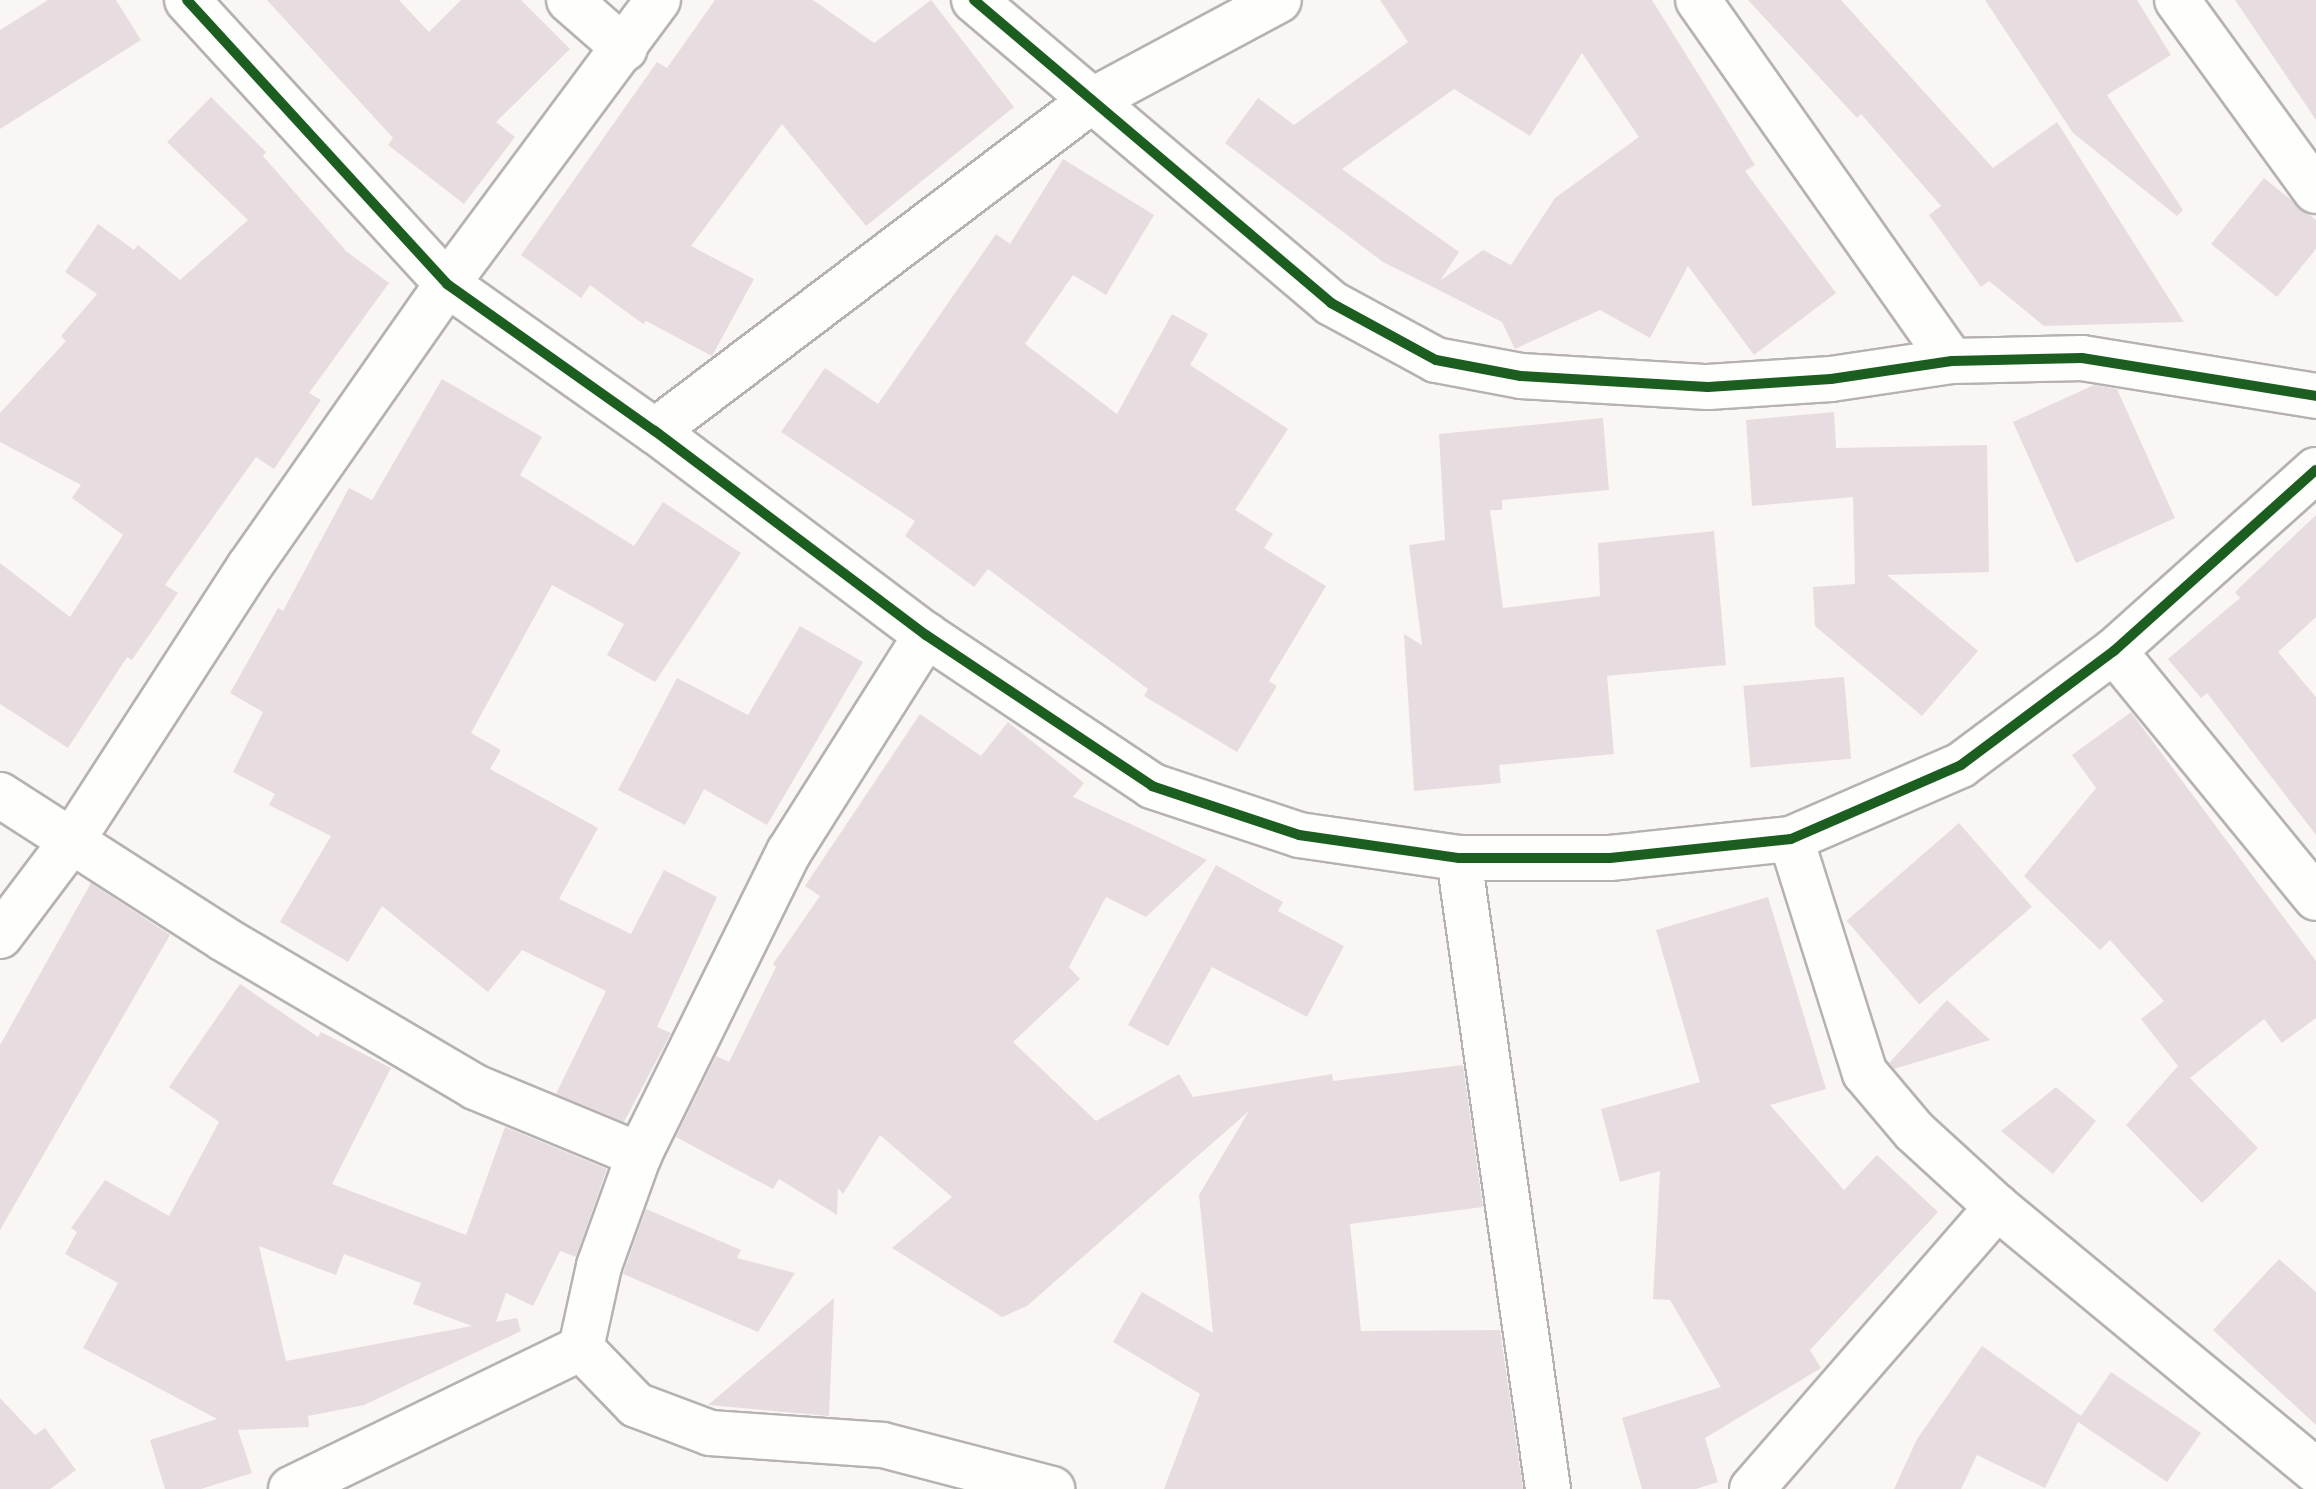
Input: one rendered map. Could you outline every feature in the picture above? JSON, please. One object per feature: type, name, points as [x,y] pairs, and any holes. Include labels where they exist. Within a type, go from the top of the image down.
[{"type":"street","points":[[187,0],[447,284],[655,431],[926,635],[1152,786],[1299,835],[1459,858],[1610,858],[1791,839],[1961,765],[2114,651],[2316,470]]},
{"type":"street","points":[[569,0],[625,49]]},
{"type":"street","points":[[0,936],[73,839],[249,567],[447,284],[625,49],[658,0]]},
{"type":"street","points":[[974,0],[1331,303],[1436,360],[1521,376],[1708,387],[1831,379],[1952,361],[2082,358],[2316,396]]},
{"type":"street","points":[[655,431],[1091,101],[1279,0]]},
{"type":"street","points":[[1698,0],[1952,361]]},
{"type":"street","points":[[2183,3],[2316,191]]},
{"type":"street","points":[[581,1348],[599,1266],[639,1155],[789,852],[926,635]]},
{"type":"street","points":[[2114,651],[2316,898]]},
{"type":"street","points":[[0,795],[73,839],[224,939],[475,1087],[639,1155]]},
{"type":"street","points":[[1791,839],[1865,1073],[1914,1131],[1997,1207],[2316,1471]]},
{"type":"street","points":[[1459,858],[1548,1489]]},
{"type":"street","points":[[1752,1489],[1997,1207]]},
{"type":"street","points":[[291,1489],[581,1348]]},
{"type":"street","points":[[581,1348],[636,1405],[710,1433],[883,1445],[1052,1489]]},
{"type":"building","points":[[48,0],[116,0],[141,40],[0,129],[0,30]]},
{"type":"building","points":[[267,0],[399,0],[429,32],[461,0],[521,0],[570,49],[496,122],[515,137],[464,204],[388,145],[393,138]]},
{"type":"building","points":[[715,0],[813,0],[874,43],[931,0],[1014,107],[866,226],[782,124],[691,246],[754,279],[712,356],[646,321],[643,324],[590,285],[581,298],[521,255],[657,62],[667,68]]},
{"type":"building","points":[[1380,0],[1652,0],[1755,165],[1745,171],[1836,293],[1754,355],[1688,266],[1650,338],[1600,310],[1515,349],[1502,322],[1383,262],[1225,143],[1258,98],[1294,125],[1408,42]],"holes":[[[1582,53],[1639,137],[1555,198],[1511,265],[1483,250],[1440,281],[1459,252],[1342,169],[1454,89],[1530,136]]]},
{"type":"building","points":[[1748,0],[1841,0],[1993,168],[2057,122],[2184,322],[2044,326],[1989,281],[1981,287],[1929,215],[1941,206],[1861,114],[1857,118]]},
{"type":"building","points":[[1985,0],[2137,0],[2171,55],[2107,95],[2183,210],[2177,216],[2073,133]]},
{"type":"building","points":[[2235,0],[2316,0],[2316,120]]},
{"type":"building","points":[[211,97],[266,152],[263,156],[346,251],[389,283],[309,393],[321,400],[274,469],[256,457],[165,585],[178,593],[132,660],[127,657],[68,748],[0,704],[0,563],[70,617],[123,535],[72,498],[81,485],[0,442],[0,413],[66,341],[61,336],[97,294],[65,272],[98,224],[134,250],[138,245],[180,280],[248,220],[167,142]]},
{"type":"building","points":[[1063,159],[1154,215],[1106,295],[1073,275],[1025,344],[1117,414],[1172,314],[1208,334],[1190,365],[1288,429],[1235,510],[1273,534],[1264,548],[1326,586],[1269,681],[1277,686],[1237,752],[1144,696],[1148,689],[988,569],[974,587],[905,536],[915,521],[781,432],[825,368],[878,404],[996,234],[1010,244]]},
{"type":"building","points":[[2264,178],[2316,220],[2316,249],[2277,297],[2211,244]]},
{"type":"building","points":[[442,379],[542,437],[520,475],[634,546],[663,502],[741,553],[655,682],[607,655],[624,624],[552,585],[471,733],[501,750],[490,769],[598,828],[559,899],[631,934],[664,870],[717,897],[657,1027],[671,1033],[624,1122],[556,1094],[606,991],[522,950],[488,992],[382,906],[348,962],[280,922],[331,836],[269,805],[275,794],[233,772],[263,712],[230,693],[278,608],[283,611],[349,488],[372,500]]},
{"type":"building","points":[[2094,385],[2117,389],[2175,518],[2076,563],[2013,422]]},
{"type":"building","points":[[1834,412],[1836,448],[1987,445],[1989,572],[1887,575],[1978,651],[1922,716],[1815,626],[1813,587],[1855,584],[1853,497],[1752,506],[1746,420]]},
{"type":"building","points":[[1603,418],[1609,490],[1502,500],[1502,510],[1490,510],[1503,608],[1600,596],[1598,543],[1714,531],[1726,665],[1607,676],[1614,754],[1499,765],[1501,783],[1414,791],[1404,634],[1422,645],[1409,545],[1445,540],[1439,434]]},
{"type":"building","points":[[2316,515],[2316,617],[2278,652],[2316,697],[2316,835],[2207,693],[2201,698],[2168,659],[2240,598],[2235,592]]},
{"type":"building","points":[[800,626],[863,662],[767,825],[704,789],[685,825],[618,790],[677,678],[748,715]]},
{"type":"building","points":[[1844,677],[1851,759],[1751,767],[1743,686]]},
{"type":"building","points":[[2131,712],[2316,961],[2316,1018],[2282,1043],[2264,1019],[2190,1078],[2258,1148],[2202,1203],[2126,1125],[2178,1066],[2141,1019],[2164,1001],[2110,940],[2100,950],[2024,876],[2096,788],[2072,755]]},
{"type":"building","points":[[920,714],[981,756],[1008,722],[1084,783],[1073,797],[1207,860],[1146,917],[1106,897],[1069,967],[1080,979],[1013,1042],[1096,1121],[1179,1074],[1193,1097],[1332,1074],[1333,1081],[1463,1065],[1483,1207],[1350,1224],[1361,1331],[1500,1330],[1523,1489],[1164,1489],[1200,1394],[1113,1342],[1142,1292],[1213,1333],[1199,1195],[1249,1111],[1027,1306],[1002,1317],[892,1248],[952,1197],[880,1135],[843,1194],[838,1188],[837,1215],[779,1179],[773,1189],[676,1137],[716,1056],[729,1062],[776,967],[773,964],[820,896],[805,886]]},
{"type":"building","points":[[1959,823],[2032,907],[1919,1005],[1847,921]]},
{"type":"building","points":[[1216,865],[1283,902],[1278,911],[1344,946],[1307,1017],[1212,967],[1168,1046],[1128,1025]]},
{"type":"building","points":[[91,883],[170,935],[0,1230],[0,1045]]},
{"type":"building","points":[[1768,897],[1826,1089],[1770,1105],[1844,1190],[1877,1155],[1938,1212],[1810,1350],[1821,1368],[1705,1438],[1718,1482],[1696,1489],[1642,1489],[1622,1418],[1721,1387],[1670,1300],[1653,1299],[1660,1171],[1620,1182],[1601,1109],[1700,1082],[1656,930]]},
{"type":"building","points":[[240,984],[318,1037],[321,1032],[391,1068],[332,1184],[466,1235],[505,1127],[607,1169],[576,1257],[560,1251],[533,1306],[506,1293],[496,1322],[517,1318],[521,1331],[364,1405],[308,1416],[309,1427],[238,1430],[252,1473],[201,1489],[165,1489],[150,1440],[217,1419],[83,1348],[118,1283],[65,1254],[77,1232],[71,1228],[105,1180],[169,1216],[219,1122],[169,1087]],"holes":[[[259,1246],[336,1275],[344,1254],[421,1283],[413,1304],[472,1326],[286,1361]]]},
{"type":"building","points":[[1947,1000],[1990,1040],[1894,1069],[1889,1063]]},
{"type":"building","points":[[2056,1087],[2096,1121],[2053,1174],[2001,1131]]},
{"type":"building","points":[[646,1209],[741,1250],[737,1258],[795,1273],[758,1332],[623,1274]]},
{"type":"building","points":[[2279,1259],[2316,1292],[2316,1425],[2213,1330]]},
{"type":"building","points":[[834,1298],[829,1416],[708,1405]]},
{"type":"building","points":[[1982,1346],[2081,1416],[2111,1372],[2201,1433],[2167,1482],[2078,1422],[2045,1488],[1977,1455],[1961,1489],[1894,1489],[1917,1439]]},
{"type":"building","points":[[0,1398],[35,1435],[45,1428],[76,1470],[50,1489],[0,1489]]},
{"type":"cycle path","points":[[187,0],[447,284],[655,431],[926,635],[1152,786],[1299,835],[1459,858],[1610,858],[1791,839],[1961,765],[2114,651],[2316,470]]},
{"type":"cycle path","points":[[974,0],[1331,303],[1436,360],[1521,376],[1708,387],[1831,379],[1952,361],[2082,358],[2316,396]]}]
